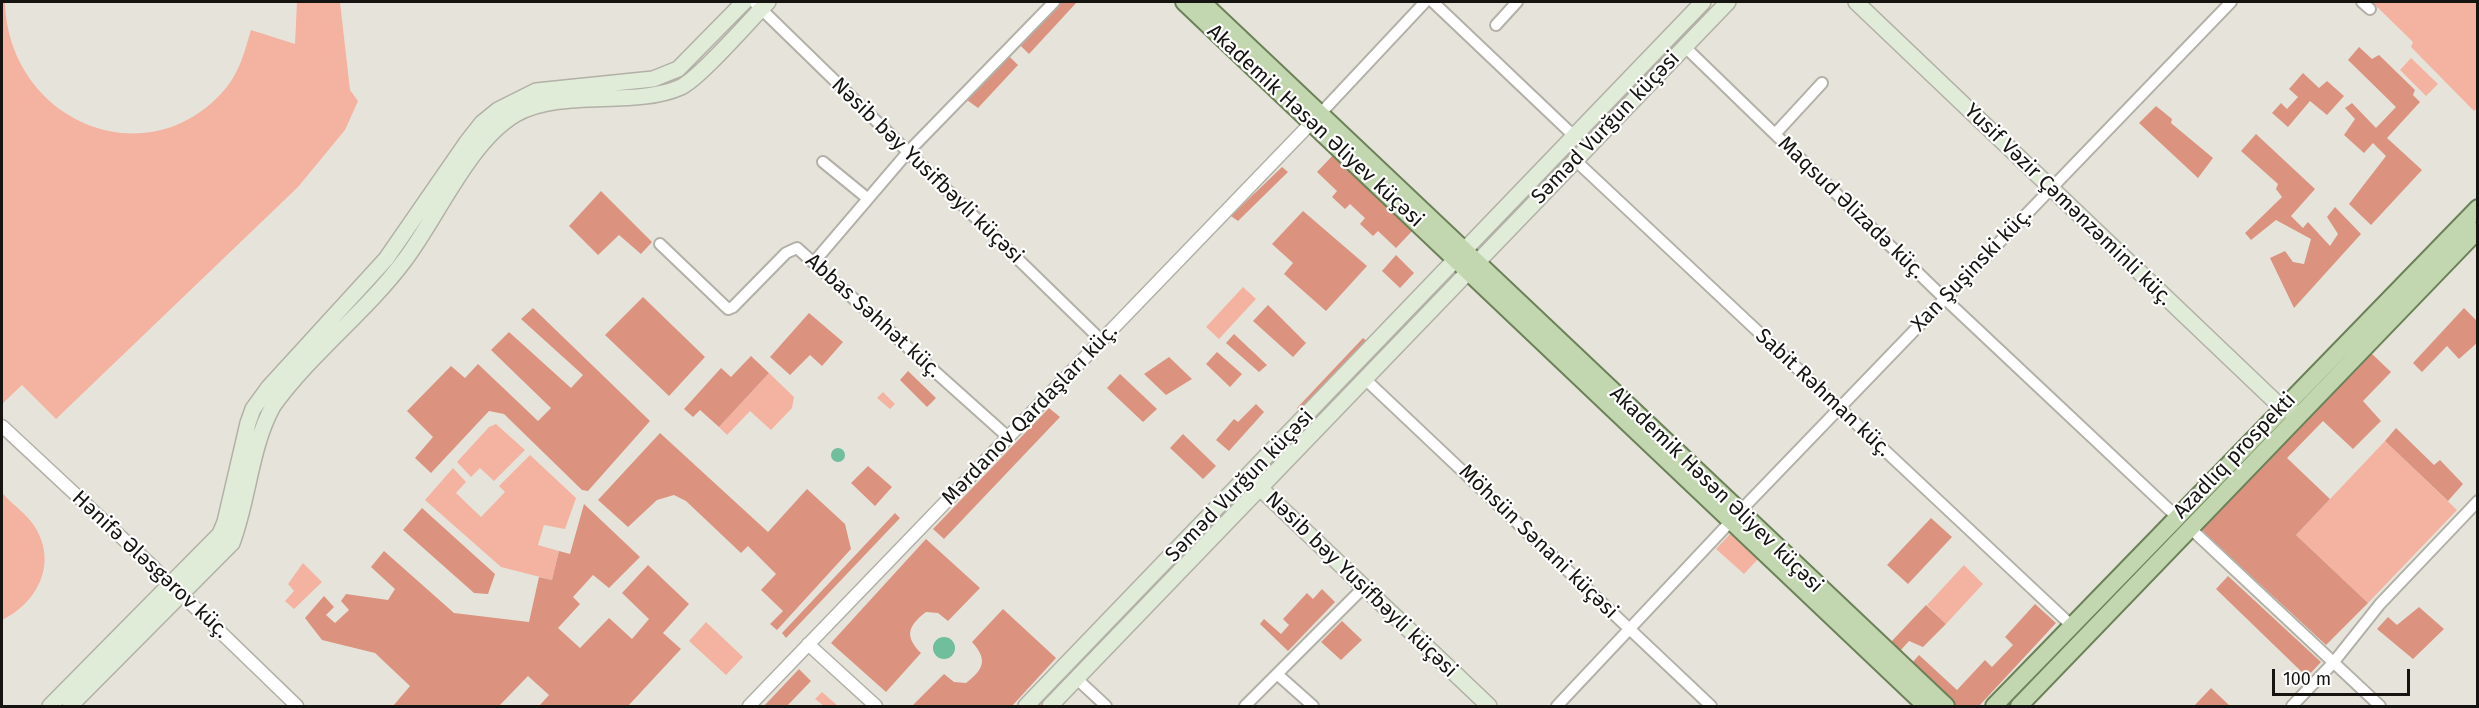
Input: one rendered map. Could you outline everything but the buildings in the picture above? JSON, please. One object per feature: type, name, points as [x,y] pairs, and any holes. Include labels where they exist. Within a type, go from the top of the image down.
[{"type":"main road","points":[[50,706],[176,589],[232,543],[237,506],[258,419],[404,262],[493,131],[516,114],[542,104],[653,93],[673,81],[744,2]]},
{"type":"main road","name":"Akademik Həsən Əliyev küçəsi","points":[[1184,2],[1316,118],[1467,260],[1735,517],[1926,706]]},
{"type":"main road","name":"Akademik Həsən Əliyev küçəsi","points":[[1202,2],[1316,118]]},
{"type":"main road","name":"Səməd Vurğun küçəsi","points":[[1050,706],[1399,343],[1574,136],[1703,2]]},
{"type":"main road","name":"Səməd Vurğun küçəsi","points":[[1026,706],[1387,332],[1575,160],[1728,2]]},
{"type":"main road","name":"Yusif Vəzir Çəmənzəminli küç.","points":[[1856,2],[2282,408]]},
{"type":"main road","points":[[673,81],[692,78],[761,4]]},
{"type":"main road","name":"Azadlıq prospekti","points":[[2019,706],[2301,412],[2478,208]]},
{"type":"main road","name":"Azadlıq prospekti","points":[[1994,706],[2282,408],[2422,275],[2478,230]]},
{"type":"main road","points":[[1387,332],[1399,343]]},
{"type":"main road","points":[[2282,408],[2289,412],[2301,412]]},
{"type":"main road","points":[[1240,486],[1253,483],[1260,488]]},
{"type":"main road","name":"Nəsib bəy Yusifbəyli küçəsi","points":[[1260,488],[1489,706]]},
{"type":"main road","name":"Akademik Həsən Əliyev küçəsi","points":[[1735,517],[1946,706]]},
{"type":"main road","points":[[70,706],[176,589]]},
{"type":"street","points":[[814,262],[908,153],[1054,2]]},
{"type":"street","points":[[1433,2],[1574,136]]},
{"type":"street","points":[[1496,25],[1517,2]]},
{"type":"street","name":"Xan Şuşinski küç.","points":[[1557,706],[1944,298],[2231,2]]},
{"type":"street","name":"Mərdanov Qardaşları küç.","points":[[749,706],[1316,118],[1421,3]]},
{"type":"street","name":"Nəsib bəy Yusifbəyli küçəsi","points":[[761,4],[908,153],[1101,340]]},
{"type":"street","name":"Maqsud Əlizadə küç.","points":[[1684,46],[1944,298],[2177,517]]},
{"type":"street","points":[[1775,134],[1822,83]]},
{"type":"street","name":"Sabit Rəhman küç.","points":[[1575,160],[1839,410],[2072,625]]},
{"type":"street","points":[[823,162],[867,198]]},
{"type":"street","name":"Abbas Səhhət küç.","points":[[660,244],[728,309],[734,307],[792,248],[797,248],[1008,437]]},
{"type":"street","name":"Möhsün Sənani küçəsi","points":[[1365,379],[1711,706]]},
{"type":"street","name":"Hənifə Ələsgərov küç.","points":[[2,426],[297,706]]},
{"type":"street","points":[[2292,706],[2333,663],[2380,604],[2478,501]]},
{"type":"street","points":[[2190,528],[2380,706]]},
{"type":"street","points":[[1245,706],[1364,587]]},
{"type":"street","points":[[808,644],[876,706]]},
{"type":"street","points":[[1277,674],[1313,706]]},
{"type":"street","points":[[1077,679],[1106,706]]},
{"type":"shaded area","points":[[2,2],[5,2],[12,44],[30,79],[56,106],[87,124],[123,133],[159,131],[194,116],[226,88],[235,75],[251,30],[295,44],[297,2],[340,2],[350,90],[358,101],[345,130],[298,187],[56,419],[22,385],[2,404]]},
{"type":"shaded area","points":[[1060,2],[1077,2],[1029,54],[1019,44]]},
{"type":"shaded area","points":[[2372,2],[2477,2],[2478,107],[2474,111],[2411,47],[2413,42]]},
{"type":"shaded area","points":[[2359,47],[2372,59],[2379,55],[2415,90],[2413,95],[2420,102],[2387,138],[2422,170],[2371,225],[2349,204],[2386,156],[2373,143],[2364,153],[2344,135],[2355,119],[2345,108],[2352,103],[2376,128],[2396,107],[2348,60]]},
{"type":"shaded area","points":[[1008,55],[1018,65],[978,108],[967,100]]},
{"type":"shaded area","points":[[2411,58],[2438,84],[2426,96],[2400,70]]},
{"type":"shaded area","points":[[2303,73],[2319,88],[2327,81],[2344,96],[2327,115],[2310,101],[2288,127],[2272,113],[2281,103],[2287,109],[2298,97],[2289,89]]},
{"type":"shaded area","points":[[2156,106],[2172,119],[2171,123],[2213,158],[2198,178],[2139,123]]},
{"type":"shaded area","points":[[2256,134],[2315,189],[2291,216],[2303,228],[2308,222],[2330,246],[2338,234],[2327,217],[2335,207],[2361,234],[2294,308],[2270,258],[2285,251],[2293,262],[2304,264],[2311,239],[2276,220],[2251,240],[2245,233],[2282,197],[2276,189],[2278,184],[2241,151]]},
{"type":"shaded area","points":[[1335,153],[1415,228],[1396,248],[1378,231],[1373,236],[1360,224],[1365,218],[1350,204],[1345,209],[1332,197],[1337,191],[1317,172]]},
{"type":"shaded area","points":[[1282,167],[1288,172],[1238,221],[1231,216]]},
{"type":"shaded area","points":[[601,191],[652,242],[641,254],[619,235],[598,255],[569,226]]},
{"type":"shaded area","points":[[1303,211],[1367,266],[1326,311],[1284,274],[1293,263],[1272,244]]},
{"type":"shaded area","points":[[1396,255],[1414,273],[1400,288],[1382,271]]},
{"type":"shaded area","points":[[1458,266],[1460,268],[1401,331],[1398,329]]},
{"type":"shaded area","points":[[1243,287],[1256,299],[1219,339],[1206,327]]},
{"type":"shaded area","points":[[643,297],[705,357],[669,396],[605,335]]},
{"type":"shaded area","points":[[1268,305],[1306,343],[1293,357],[1253,321]]},
{"type":"shaded area","points":[[533,308],[650,421],[588,491],[582,490],[504,414],[489,411],[431,473],[415,458],[433,437],[407,411],[451,366],[465,378],[478,364],[538,421],[551,408],[491,350],[509,332],[571,388],[583,375],[521,319]]},
{"type":"shaded area","points":[[2464,308],[2477,321],[2477,343],[2459,359],[2447,346],[2422,372],[2413,363]]},
{"type":"shaded area","points":[[809,313],[843,342],[822,366],[810,355],[790,375],[770,357]]},
{"type":"shaded area","points":[[1234,334],[1267,365],[1259,372],[1226,343]]},
{"type":"shaded area","points":[[1363,338],[1369,343],[1304,413],[1297,408]]},
{"type":"shaded area","points":[[1387,340],[1390,342],[1274,465],[1272,463]]},
{"type":"shaded area","points":[[1217,352],[1242,374],[1230,387],[1206,364]]},
{"type":"shaded area","points":[[2370,352],[2391,372],[2363,401],[2381,421],[2353,449],[2323,421],[2287,458],[2330,499],[2296,535],[2368,603],[2326,645],[2199,528]]},
{"type":"shaded area","points":[[751,356],[769,373],[719,427],[700,410],[693,417],[684,409],[721,368],[731,377]]},
{"type":"shaded area","points":[[1169,357],[1192,379],[1166,395],[1144,374]]},
{"type":"shaded area","points":[[908,371],[936,398],[927,407],[900,380]]},
{"type":"shaded area","points":[[769,373],[794,397],[792,408],[771,430],[750,411],[727,435],[719,427]]},
{"type":"shaded area","points":[[1120,374],[1157,409],[1143,422],[1107,388]]},
{"type":"shaded area","points":[[883,392],[895,404],[890,409],[877,398]]},
{"type":"shaded area","points":[[1256,404],[1264,412],[1229,451],[1216,440],[1234,419],[1238,422]]},
{"type":"shaded area","points":[[1049,408],[1060,417],[944,539],[933,529]]},
{"type":"shaded area","points":[[496,424],[525,450],[494,481],[480,468],[471,477],[457,462],[489,427]]},
{"type":"shaded area","points":[[2396,428],[2434,465],[2440,460],[2463,484],[2448,501],[2385,441]]},
{"type":"shaded area","points":[[660,433],[768,532],[807,489],[845,524],[851,549],[777,630],[770,624],[783,611],[761,590],[776,574],[748,546],[741,553],[686,501],[674,495],[657,500],[628,527],[598,500]]},
{"type":"shaded area","points":[[1183,434],[1216,466],[1203,479],[1170,448]]},
{"type":"shaded area","points":[[2385,441],[2457,510],[2368,603],[2296,535]]},
{"type":"shaded area","points":[[838,448],[843,450],[845,455],[843,460],[838,462],[833,460],[831,455],[833,450]]},
{"type":"shaded area","points":[[530,455],[576,498],[565,529],[544,525],[538,545],[559,551],[552,580],[501,567],[425,500],[453,468],[466,482],[456,493],[481,517],[505,492],[499,486]]},
{"type":"shaded area","points":[[868,466],[892,487],[875,506],[851,483]]},
{"type":"shaded area","points":[[2,493],[35,527],[42,541],[44,568],[34,593],[25,604],[2,620]]},
{"type":"shaded area","points":[[1237,499],[1240,500],[1041,706],[1036,706]]},
{"type":"shaded area","points":[[584,504],[640,557],[609,588],[593,575],[573,597],[580,604],[558,628],[580,648],[609,618],[632,639],[649,619],[622,593],[648,565],[689,604],[663,633],[681,649],[628,706],[539,706],[549,695],[528,676],[499,706],[393,706],[410,686],[375,653],[322,640],[305,618],[324,596],[334,607],[326,615],[335,623],[349,610],[341,601],[346,594],[388,600],[395,589],[371,567],[384,551],[454,613],[529,622],[539,577],[552,580],[559,551],[570,554]]},
{"type":"shaded area","points":[[422,508],[495,574],[488,594],[474,593],[403,530]]},
{"type":"shaded area","points":[[895,513],[900,518],[786,638],[782,633]]},
{"type":"shaded area","points":[[1931,518],[1952,537],[1908,584],[1887,565]]},
{"type":"shaded area","points":[[1731,533],[1758,559],[1744,574],[1716,549]]},
{"type":"shaded area","points":[[926,539],[980,588],[948,621],[938,613],[926,612],[915,622],[910,636],[921,653],[886,692],[831,643]]},
{"type":"shaded area","points":[[303,563],[322,582],[294,609],[285,601],[294,591],[288,584]]},
{"type":"shaded area","points":[[1964,565],[1983,584],[1946,624],[1927,605]]},
{"type":"shaded area","points":[[2228,576],[2321,662],[2307,677],[2216,589]]},
{"type":"shaded area","points":[[1322,589],[1335,602],[1288,651],[1260,624],[1264,619],[1281,634],[1289,625],[1283,619],[1307,593],[1313,599]]},
{"type":"shaded area","points":[[2035,604],[2056,623],[1979,706],[1957,706],[1911,664],[1919,655],[1957,690],[1985,660],[1992,667],[2013,645],[2005,637]]},
{"type":"shaded area","points":[[1926,605],[1946,624],[1923,647],[1909,641],[1900,651],[1890,643]]},
{"type":"shaded area","points":[[2419,607],[2444,629],[2413,659],[2377,629],[2388,617],[2397,625]]},
{"type":"shaded area","points":[[1003,609],[1056,658],[1012,706],[912,706],[944,674],[954,682],[966,683],[977,673],[982,659],[972,642]]},
{"type":"shaded area","points":[[1342,621],[1362,640],[1341,660],[1321,642]]},
{"type":"shaded area","points":[[706,622],[743,657],[726,675],[689,641]]},
{"type":"shaded area","points":[[944,637],[952,640],[955,648],[952,656],[944,659],[936,656],[933,648],[936,640]]},
{"type":"shaded area","points":[[799,669],[811,681],[787,706],[764,706]]},
{"type":"shaded area","points":[[2211,688],[2230,706],[2194,706]]},
{"type":"shaded area","points":[[822,692],[838,706],[824,706],[815,699]]}]
